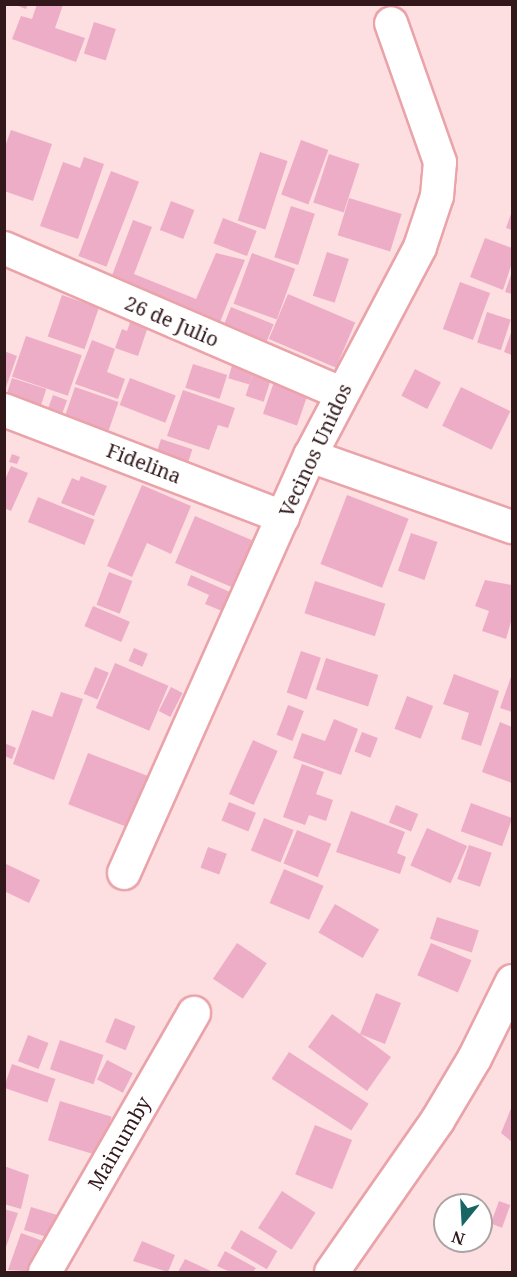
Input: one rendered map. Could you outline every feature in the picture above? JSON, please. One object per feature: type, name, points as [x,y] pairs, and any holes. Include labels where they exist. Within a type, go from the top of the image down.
[{"type":"street","name":"Vecinos Unidos","points":[[124,873],[310,456],[340,393],[420,247],[437,196],[440,162],[391,23]]},
{"type":"street","name":"26 de Julio","points":[[4,248],[340,393]]},
{"type":"street","name":"Fidelina","points":[[4,410],[283,517]]},
{"type":"street","points":[[310,456],[513,527]]},
{"type":"street","points":[[330,1272],[437,1120],[480,1048],[513,981]]},
{"type":"street","name":"Mainumby","points":[[45,1272],[194,1012]]},
{"type":"building","points":[[13,4],[28,4],[26,9]]},
{"type":"building","points":[[37,4],[63,5],[55,28],[85,38],[76,62],[12,39],[21,16],[32,19]]},
{"type":"building","points":[[94,22],[116,29],[106,60],[84,53]]},
{"type":"building","points":[[11,130],[52,144],[33,201],[4,191],[4,149]]},
{"type":"building","points":[[301,140],[328,150],[308,204],[281,195]]},
{"type":"building","points":[[260,152],[288,161],[265,229],[238,220]]},
{"type":"building","points":[[329,154],[359,164],[344,212],[313,203]]},
{"type":"building","points":[[84,157],[104,164],[78,239],[40,226],[63,162],[80,168]]},
{"type":"building","points":[[111,171],[139,182],[106,267],[78,256]]},
{"type":"building","points":[[349,198],[402,214],[390,251],[338,235]]},
{"type":"building","points":[[171,201],[194,210],[183,239],[160,230]]},
{"type":"building","points":[[291,206],[315,214],[298,265],[274,257]]},
{"type":"building","points":[[512,211],[512,230],[506,228]]},
{"type":"building","points":[[223,218],[257,231],[247,256],[213,243]]},
{"type":"building","points":[[133,220],[152,227],[134,274],[196,299],[216,253],[245,260],[218,327],[111,278]]},
{"type":"building","points":[[485,238],[512,248],[512,263],[503,290],[470,277]]},
{"type":"building","points":[[327,252],[349,259],[335,303],[313,296]]},
{"type":"building","points":[[252,253],[295,269],[277,319],[234,304]]},
{"type":"building","points":[[512,272],[512,294],[505,292]]},
{"type":"building","points":[[460,282],[490,293],[473,340],[443,329]]},
{"type":"building","points":[[288,294],[355,323],[336,368],[269,339]]},
{"type":"building","points":[[62,295],[99,308],[85,349],[48,337]]},
{"type":"building","points":[[231,307],[274,324],[265,345],[223,327]]},
{"type":"building","points":[[135,308],[152,315],[138,356],[115,348],[122,329],[127,331]]},
{"type":"building","points":[[487,312],[511,320],[501,350],[477,342]]},
{"type":"building","points":[[512,330],[512,355],[504,352]]},
{"type":"building","points":[[26,336],[82,355],[68,396],[12,377]]},
{"type":"building","points":[[92,340],[115,349],[107,372],[125,379],[118,399],[75,384]]},
{"type":"building","points":[[4,351],[17,356],[5,390],[4,390]]},
{"type":"building","points":[[233,362],[254,368],[249,384],[228,378]]},
{"type":"building","points":[[193,364],[227,375],[220,399],[185,388]]},
{"type":"building","points":[[415,369],[441,382],[427,409],[401,396]]},
{"type":"building","points":[[253,373],[271,379],[264,402],[246,396]]},
{"type":"building","points":[[276,376],[310,388],[297,426],[263,414]]},
{"type":"building","points":[[12,378],[46,389],[41,405],[7,394]]},
{"type":"building","points":[[130,378],[176,396],[165,423],[120,405]]},
{"type":"building","points":[[75,387],[118,402],[108,431],[65,416]]},
{"type":"building","points":[[461,387],[510,411],[492,450],[442,426]]},
{"type":"building","points":[[183,390],[235,408],[228,428],[218,425],[209,450],[167,436]]},
{"type":"building","points":[[53,395],[67,400],[62,415],[48,410]]},
{"type":"building","points":[[161,439],[192,449],[186,470],[154,460]]},
{"type":"building","points":[[12,454],[20,457],[17,464],[9,462]]},
{"type":"building","points":[[11,466],[28,473],[11,511],[4,508],[4,482]]},
{"type":"building","points":[[81,476],[107,486],[94,516],[61,503],[72,478],[79,481]]},
{"type":"building","points":[[142,485],[191,506],[171,554],[147,543],[132,577],[107,566]]},
{"type":"building","points":[[347,495],[409,519],[382,588],[320,564]]},
{"type":"building","points":[[38,497],[95,520],[84,545],[28,522]]},
{"type":"building","points":[[195,516],[252,540],[232,587],[175,563]]},
{"type":"building","points":[[411,533],[437,542],[424,580],[398,571]]},
{"type":"building","points":[[109,572],[132,581],[120,614],[96,605]]},
{"type":"building","points":[[191,575],[230,592],[222,611],[205,604],[209,595],[187,585]]},
{"type":"building","points":[[485,580],[512,585],[512,618],[506,639],[482,631],[489,611],[475,606]]},
{"type":"building","points":[[315,581],[385,604],[375,636],[304,613]]},
{"type":"building","points":[[93,606],[130,622],[121,642],[84,626]]},
{"type":"building","points":[[134,648],[148,654],[142,667],[129,661]]},
{"type":"building","points":[[301,651],[321,658],[307,699],[287,693]]},
{"type":"building","points":[[326,658],[378,675],[368,706],[316,689]]},
{"type":"building","points":[[115,663],[168,686],[149,731],[96,708]]},
{"type":"building","points":[[95,667],[109,673],[97,700],[84,694]]},
{"type":"building","points":[[454,674],[499,691],[481,746],[461,739],[469,713],[443,704]]},
{"type":"building","points":[[512,674],[512,712],[500,708]]},
{"type":"building","points":[[171,687],[183,693],[170,717],[159,711]]},
{"type":"building","points":[[61,692],[83,699],[54,780],[13,764],[32,710],[52,717]]},
{"type":"building","points":[[407,696],[433,706],[421,739],[394,729]]},
{"type":"building","points":[[288,705],[304,711],[292,741],[277,735]]},
{"type":"building","points":[[334,719],[358,729],[341,775],[293,758],[302,733],[325,741]]},
{"type":"building","points":[[500,722],[512,727],[512,783],[482,772]]},
{"type":"building","points":[[362,732],[378,738],[370,758],[354,752]]},
{"type":"building","points":[[253,740],[278,751],[254,805],[229,794]]},
{"type":"building","points":[[4,743],[16,748],[12,759],[4,756]]},
{"type":"building","points":[[88,753],[155,779],[136,830],[68,804]]},
{"type":"building","points":[[302,764],[324,772],[316,794],[333,800],[326,821],[309,815],[305,825],[283,817]]},
{"type":"building","points":[[229,802],[256,813],[248,831],[222,821]]},
{"type":"building","points":[[471,803],[512,818],[502,846],[461,831]]},
{"type":"building","points":[[396,805],[418,814],[411,832],[389,823]]},
{"type":"building","points":[[351,811],[405,832],[397,853],[406,857],[400,874],[336,852]]},
{"type":"building","points":[[264,818],[294,830],[281,862],[251,850]]},
{"type":"building","points":[[427,828],[467,846],[451,883],[410,865]]},
{"type":"building","points":[[297,830],[331,844],[318,877],[284,863]]},
{"type":"building","points":[[469,845],[492,853],[480,887],[457,879]]},
{"type":"building","points":[[208,847],[227,854],[219,875],[200,868]]},
{"type":"building","points":[[6,864],[40,880],[29,903],[4,891]]},
{"type":"building","points":[[284,869],[324,886],[309,920],[270,903]]},
{"type":"building","points":[[335,904],[379,930],[363,958],[318,933]]},
{"type":"building","points":[[437,917],[479,931],[472,952],[430,939]]},
{"type":"building","points":[[237,943],[267,963],[243,999],[213,979]]},
{"type":"building","points":[[431,943],[472,960],[458,992],[417,975]]},
{"type":"building","points":[[376,993],[401,1003],[385,1044],[360,1034]]},
{"type":"building","points":[[332,1014],[391,1057],[367,1091],[308,1047]]},
{"type":"building","points":[[115,1018],[135,1026],[126,1050],[105,1042]]},
{"type":"building","points":[[28,1035],[49,1043],[39,1069],[18,1061]]},
{"type":"building","points":[[60,1040],[103,1055],[93,1084],[50,1069]]},
{"type":"building","points":[[289,1052],[369,1104],[351,1131],[272,1079]]},
{"type":"building","points":[[107,1060],[133,1073],[123,1093],[97,1080]]},
{"type":"building","points":[[12,1064],[55,1079],[47,1103],[4,1088]]},
{"type":"building","points":[[60,1101],[112,1117],[100,1156],[48,1140]]},
{"type":"building","points":[[512,1106],[512,1142],[501,1133]]},
{"type":"building","points":[[315,1125],[352,1140],[332,1189],[295,1174]]},
{"type":"building","points":[[4,1166],[29,1175],[21,1209],[4,1204]]},
{"type":"building","points":[[282,1191],[316,1213],[292,1250],[258,1228]]},
{"type":"building","points":[[499,1201],[510,1205],[502,1228],[493,1224]]},
{"type":"building","points":[[31,1207],[66,1218],[59,1241],[24,1230]]},
{"type":"building","points":[[4,1209],[18,1213],[5,1250],[4,1250]]},
{"type":"building","points":[[241,1230],[277,1251],[267,1269],[230,1248]]},
{"type":"building","points":[[21,1233],[54,1245],[39,1272],[8,1270]]},
{"type":"building","points":[[142,1241],[175,1255],[168,1272],[133,1261]]},
{"type":"building","points":[[225,1251],[256,1268],[253,1272],[230,1272],[217,1266]]},
{"type":"building","points":[[185,1259],[213,1272],[178,1272]]}]
